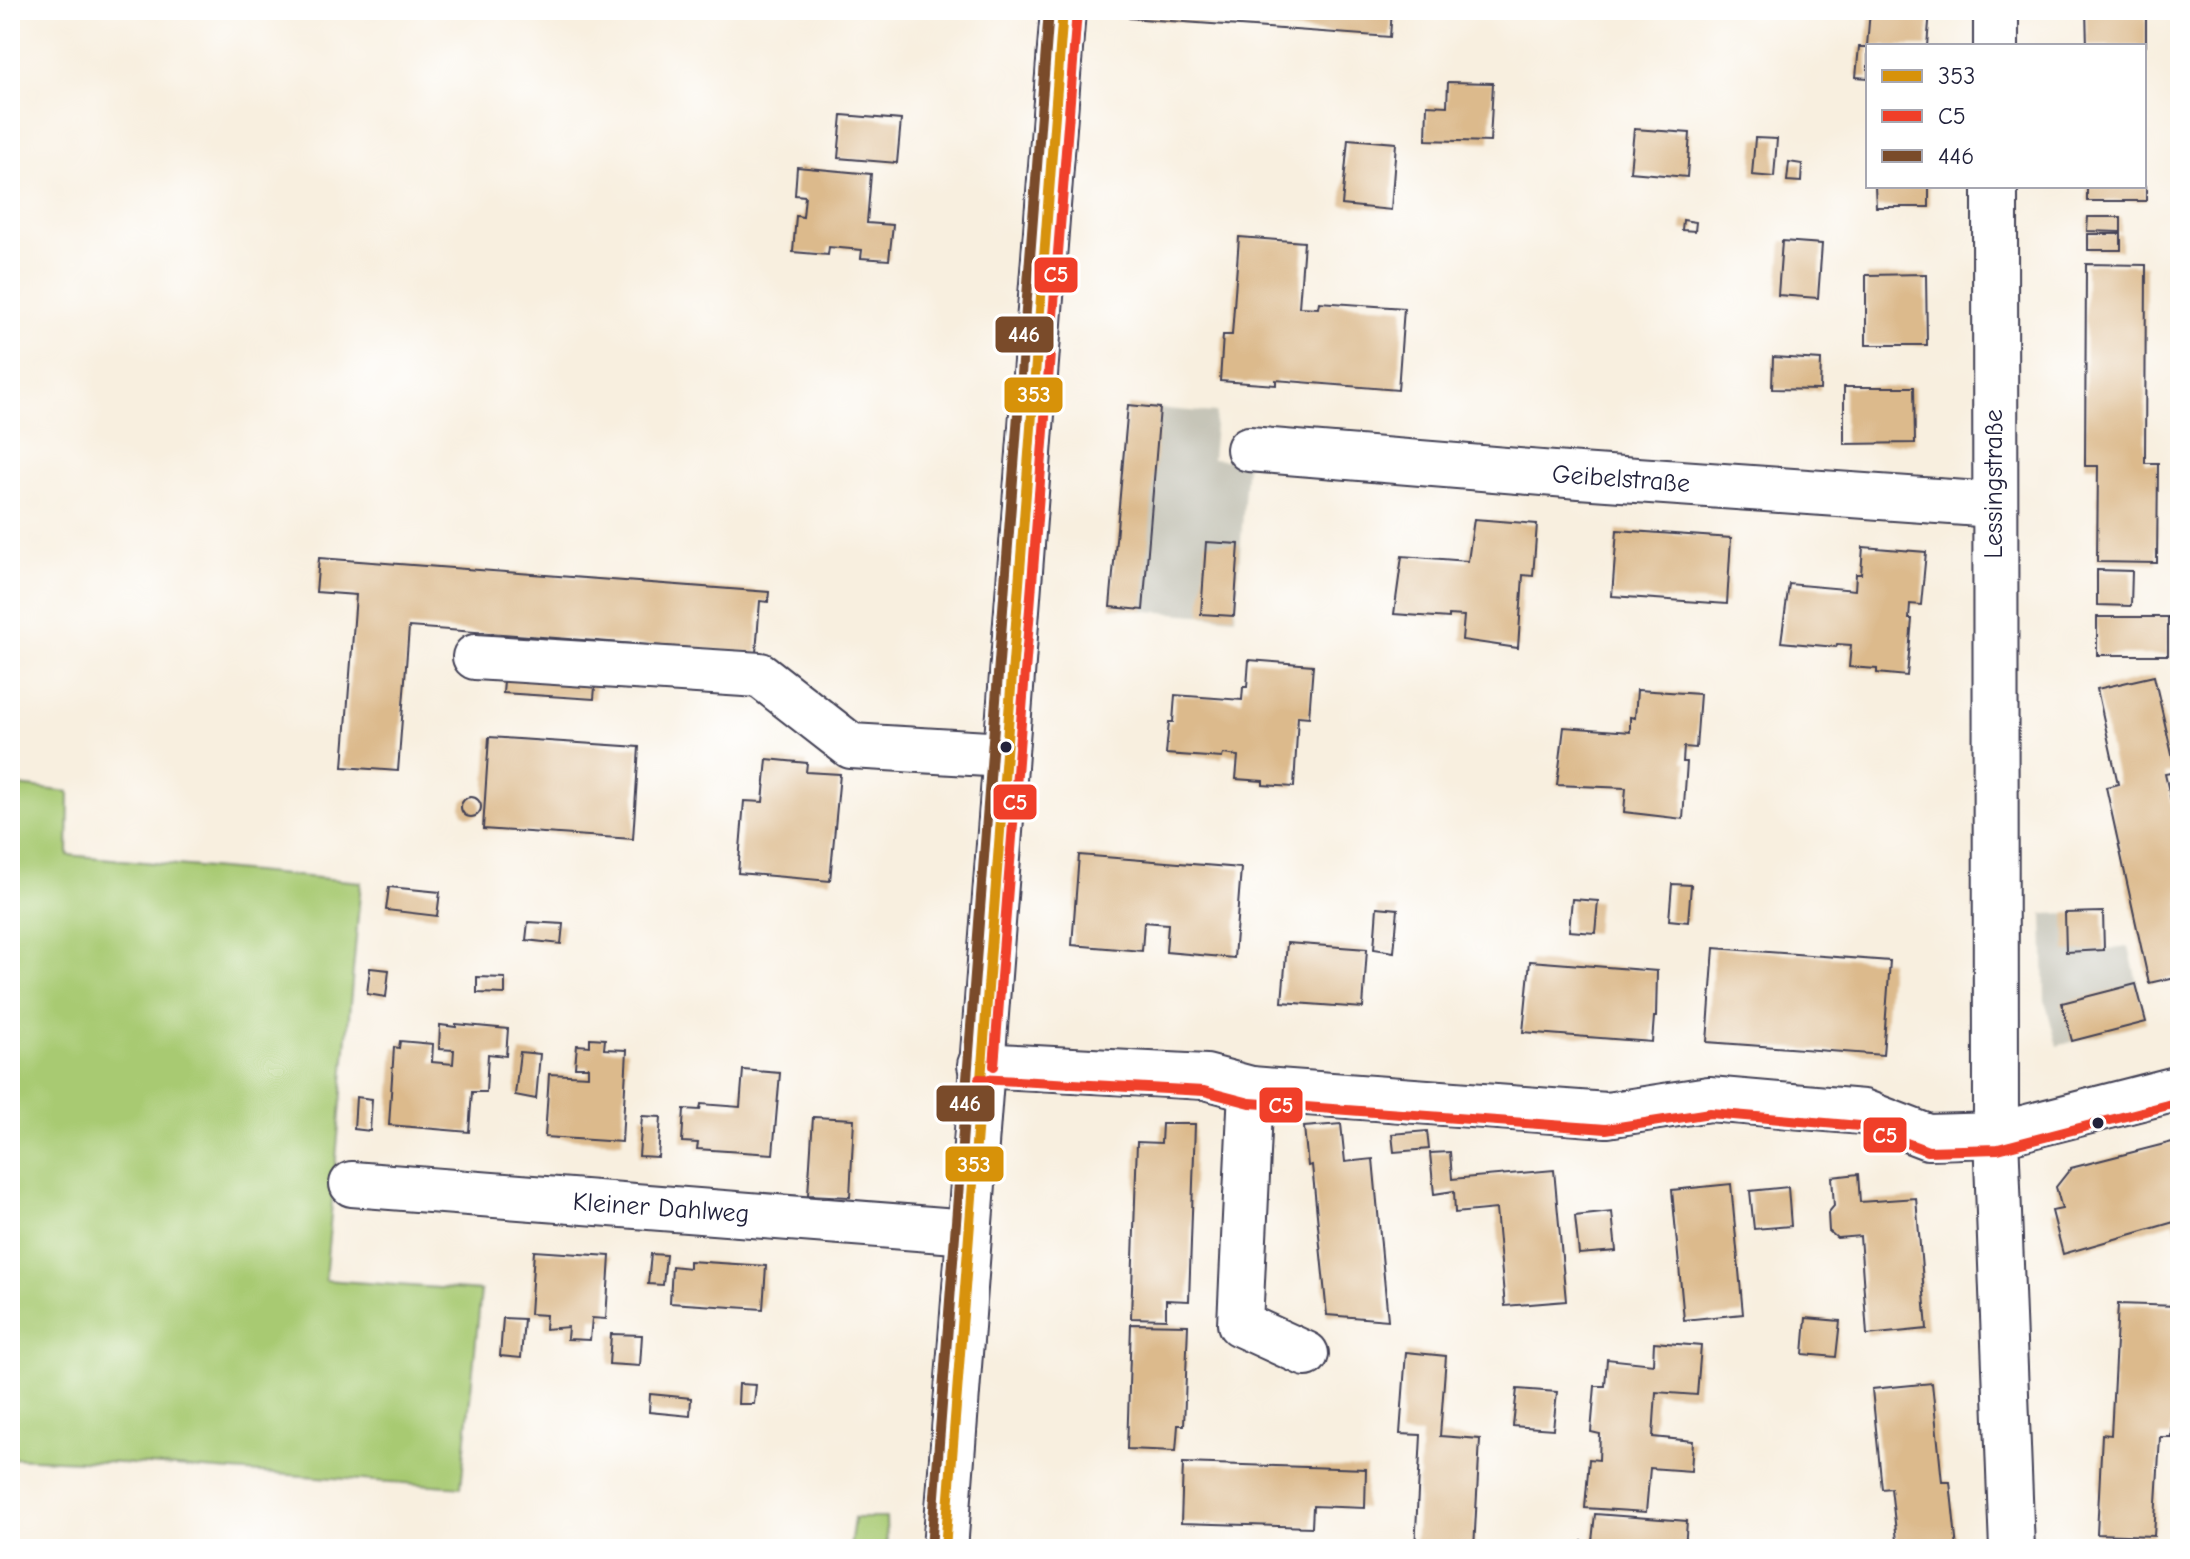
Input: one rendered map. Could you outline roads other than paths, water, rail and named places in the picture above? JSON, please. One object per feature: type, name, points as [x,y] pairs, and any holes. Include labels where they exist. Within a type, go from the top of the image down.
[{"type":"street","points":[[945,1549],[1063,10]]},
{"type":"street","points":[[1996,10],[1996,44]]},
{"type":"street","name":"Lessingstraße","points":[[1995,188],[1996,1135],[2012,1549]]},
{"type":"street","name":"Geibelstraße","points":[[1249,449],[1994,505]]},
{"type":"street","points":[[475,657],[760,675],[851,746],[1005,755]]},
{"type":"street","points":[[980,1065],[1206,1077],[1251,1089],[1607,1115],[1709,1099],[1863,1112],[1928,1137],[1996,1135],[2180,1088]]},
{"type":"street","points":[[1251,1089],[1240,1324],[1306,1354]]},
{"type":"street","name":"Kleiner Dahlweg","points":[[352,1184],[969,1232]]}]
